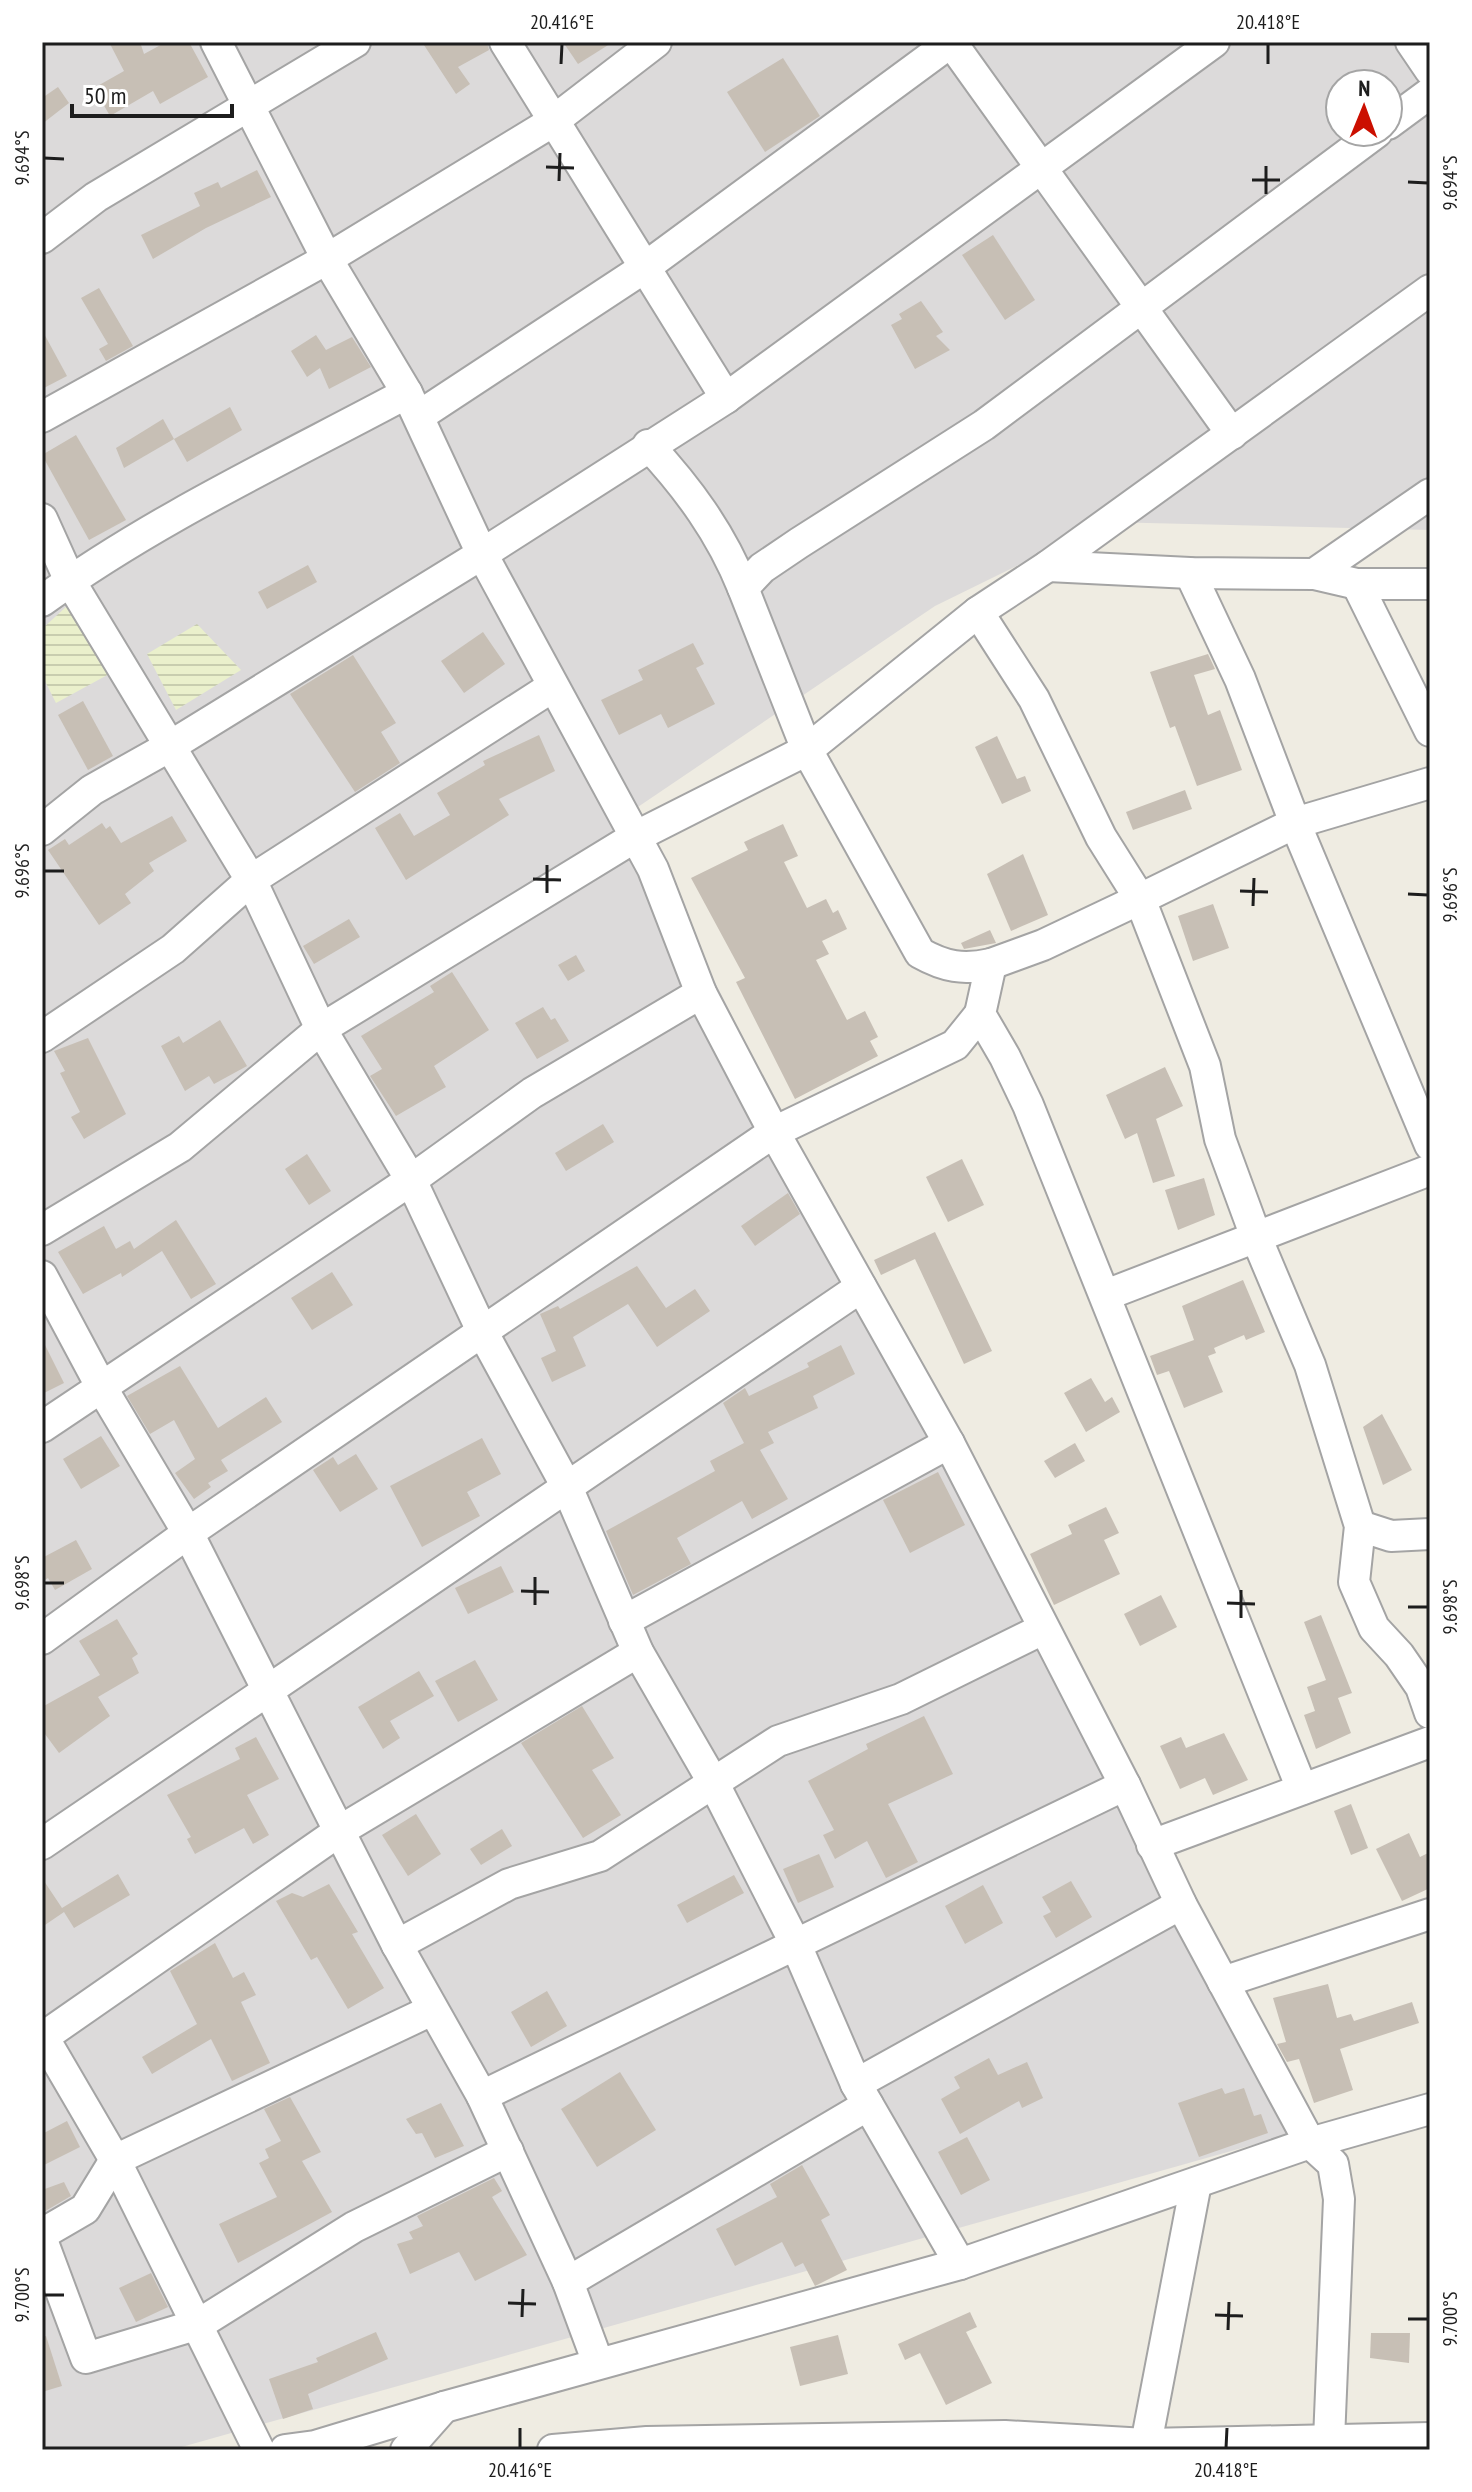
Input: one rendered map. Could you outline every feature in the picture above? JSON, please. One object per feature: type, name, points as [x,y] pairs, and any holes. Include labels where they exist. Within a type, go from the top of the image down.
[{"type":"street","points":[[216,42],[327,259],[413,404],[482,554],[653,869],[701,993],[774,1132],[949,1443],[1125,1785],[1181,1904],[1310,2143],[1333,2164],[1339,2199],[1329,2440]]},
{"type":"street","points":[[42,238],[96,197],[355,42]]},
{"type":"street","points":[[505,42],[726,398]]},
{"type":"street","points":[[42,417],[327,259],[552,122],[656,42]]},
{"type":"street","points":[[42,601],[70,581],[236,484],[413,404],[644,268],[951,42],[1232,434]]},
{"type":"street","points":[[42,830],[92,790],[172,745],[482,554],[648,445],[726,398],[1214,42]]},
{"type":"street","points":[[1411,42],[1430,70]]},
{"type":"street","points":[[1404,112],[1430,93]]},
{"type":"street","points":[[743,588],[786,552],[984,425],[1355,148]]},
{"type":"street","points":[[42,1230],[180,1147],[321,1029],[635,837],[807,750],[978,612],[1048,566],[1430,290]]},
{"type":"street","points":[[648,445],[685,485],[731,557],[807,750],[920,953],[943,966],[973,968],[1043,945],[1295,823],[1430,783]]},
{"type":"street","points":[[1314,574],[1430,494]]},
{"type":"street","points":[[42,519],[70,581],[251,880],[321,1029],[411,1180],[483,1333],[567,1487],[638,1652],[713,1782],[796,1945],[862,2094],[960,2264]]},
{"type":"street","points":[[1048,566],[1190,573],[1314,574],[1357,584],[1430,584]]},
{"type":"street","points":[[1190,573],[1240,679],[1295,823],[1430,1145]]},
{"type":"street","points":[[1357,584],[1430,731]]},
{"type":"street","points":[[978,612],[1034,699],[1101,837],[1140,899],[1205,1066],[1220,1139],[1256,1237],[1310,1365],[1360,1526],[1354,1582],[1374,1628],[1399,1655],[1421,1687],[1430,1713]]},
{"type":"street","points":[[42,1037],[173,949],[251,880],[552,687]]},
{"type":"street","points":[[42,1639],[188,1533],[774,1132],[955,1045],[980,1014],[991,964]]},
{"type":"street","points":[[42,1427],[103,1390],[411,1180],[532,1093],[701,993]]},
{"type":"street","points":[[980,1014],[1028,1105],[1302,1789]]},
{"type":"street","points":[[1106,1295],[1430,1170]]},
{"type":"street","points":[[42,1276],[103,1390],[188,1533],[397,1945],[482,2096],[568,2282],[598,2363]]},
{"type":"street","points":[[42,1844],[267,1688],[861,1287]]},
{"type":"street","points":[[624,1621],[949,1443]]},
{"type":"street","points":[[1360,1526],[1391,1536],[1430,1534]]},
{"type":"street","points":[[397,1945],[509,1884],[600,1856],[778,1741],[901,1699],[1043,1629]]},
{"type":"street","points":[[259,2450],[115,2160],[42,2037],[341,1830],[638,1652]]},
{"type":"street","points":[[1152,1845],[1430,1742]]},
{"type":"street","points":[[482,2096],[1125,1785]]},
{"type":"street","points":[[568,2282],[862,2094],[1181,1904]]},
{"type":"street","points":[[1223,1982],[1430,1914]]},
{"type":"street","points":[[432,2010],[115,2160],[85,2209],[42,2237],[86,2358],[199,2324],[354,2227],[508,2151]]},
{"type":"street","points":[[285,2450],[324,2448],[444,2407],[960,2264],[1310,2143],[1430,2109]]},
{"type":"street","points":[[1146,2444],[1196,2183]]},
{"type":"street","points":[[406,2450],[444,2407]]},
{"type":"street","points":[[553,2450],[1329,2440],[1377,2445],[1430,2438]]},
{"type":"shaded area","points":[[42,42],[1430,42],[1430,530],[1106,522],[935,606],[629,813],[1299,2132],[171,2450],[42,2450]]},
{"type":"green space","points":[[68,605],[111,673],[56,703],[42,675],[42,629]]},
{"type":"green space","points":[[197,624],[241,670],[176,710],[147,654]]},
{"type":"building","points":[[109,42],[140,42],[144,54],[166,42],[189,42],[208,77],[160,104],[153,91],[110,116],[94,88],[124,71]]},
{"type":"building","points":[[422,42],[487,42],[489,50],[458,67],[470,84],[456,94]]},
{"type":"building","points":[[563,42],[613,42],[578,64]]},
{"type":"building","points":[[783,58],[820,116],[765,152],[727,92]]},
{"type":"building","points":[[58,87],[69,103],[42,124],[42,98]]},
{"type":"building","points":[[257,170],[271,197],[206,228],[153,259],[141,235],[200,206],[194,193],[218,182],[221,188]]},
{"type":"building","points":[[993,235],[1035,300],[1005,320],[962,255]]},
{"type":"building","points":[[99,288],[133,346],[106,361],[99,349],[108,344],[81,298]]},
{"type":"building","points":[[921,301],[943,332],[936,336],[950,350],[915,369],[891,325],[902,319],[899,314]]},
{"type":"building","points":[[42,330],[67,376],[42,389]]},
{"type":"building","points":[[316,335],[326,350],[352,337],[371,367],[329,389],[320,368],[307,377],[291,351]]},
{"type":"building","points":[[230,407],[242,430],[187,462],[174,439]]},
{"type":"building","points":[[163,419],[174,439],[124,468],[116,448]]},
{"type":"building","points":[[76,435],[126,520],[89,540],[42,455]]},
{"type":"building","points":[[308,565],[317,582],[267,609],[258,592]]},
{"type":"building","points":[[483,632],[505,664],[464,693],[441,661]]},
{"type":"building","points":[[693,643],[704,664],[696,668],[715,704],[668,728],[661,714],[619,735],[601,700],[643,680],[638,670]]},
{"type":"building","points":[[1208,654],[1215,669],[1194,675],[1208,715],[1220,710],[1242,770],[1197,786],[1175,726],[1170,728],[1150,672]]},
{"type":"building","points":[[353,655],[396,723],[381,732],[400,763],[355,792],[290,694]]},
{"type":"building","points":[[83,701],[113,756],[88,770],[58,715]]},
{"type":"building","points":[[539,735],[555,771],[499,799],[509,815],[406,880],[375,828],[400,813],[414,836],[450,815],[437,793],[485,765],[483,761]]},
{"type":"building","points":[[997,736],[1017,779],[1025,776],[1031,791],[1002,804],[975,747]]},
{"type":"building","points":[[1185,790],[1192,809],[1133,830],[1126,812]]},
{"type":"building","points":[[172,816],[187,841],[149,863],[154,871],[125,894],[131,903],[99,925],[48,850],[65,839],[69,845],[102,823],[106,829],[110,826],[121,843]]},
{"type":"building","points":[[783,824],[798,856],[784,862],[807,908],[826,899],[833,913],[838,910],[847,929],[822,941],[829,954],[816,960],[847,1020],[865,1011],[878,1037],[870,1041],[878,1056],[795,1099],[736,982],[745,978],[691,878],[748,850],[744,842]]},
{"type":"building","points":[[1023,854],[1048,915],[1011,931],[987,874]]},
{"type":"building","points":[[1213,904],[1229,948],[1193,961],[1178,916]]},
{"type":"building","points":[[349,919],[360,937],[314,964],[303,946]]},
{"type":"building","points":[[990,930],[996,943],[964,949],[961,943]]},
{"type":"building","points":[[576,955],[585,971],[568,981],[558,965]]},
{"type":"building","points":[[452,972],[489,1030],[434,1066],[446,1087],[396,1116],[370,1076],[382,1069],[361,1036],[434,992],[430,986]]},
{"type":"building","points":[[543,1007],[551,1020],[555,1018],[569,1041],[537,1059],[515,1023]]},
{"type":"building","points":[[220,1020],[247,1066],[214,1084],[209,1076],[185,1091],[161,1046],[179,1036],[183,1043]]},
{"type":"building","points":[[88,1038],[126,1114],[84,1139],[71,1117],[80,1112],[60,1073],[65,1071],[54,1051]]},
{"type":"building","points":[[1165,1067],[1183,1106],[1156,1119],[1175,1176],[1153,1183],[1137,1133],[1125,1139],[1106,1095]]},
{"type":"building","points":[[603,1124],[614,1142],[566,1171],[555,1153]]},
{"type":"building","points":[[307,1154],[331,1191],[309,1205],[285,1169]]},
{"type":"building","points":[[962,1159],[984,1205],[948,1222],[926,1177]]},
{"type":"building","points":[[1204,1178],[1215,1215],[1178,1230],[1165,1190]]},
{"type":"building","points":[[788,1193],[800,1214],[755,1246],[741,1226]]},
{"type":"building","points":[[176,1220],[216,1284],[191,1299],[162,1251],[122,1277],[121,1273],[83,1294],[58,1252],[104,1226],[116,1249],[130,1241],[134,1249]]},
{"type":"building","points":[[935,1232],[992,1351],[964,1364],[915,1259],[881,1275],[874,1260]]},
{"type":"building","points":[[637,1266],[666,1308],[695,1289],[710,1311],[657,1347],[628,1304],[573,1337],[586,1366],[552,1382],[541,1358],[556,1351],[540,1314],[558,1306],[560,1309]]},
{"type":"building","points":[[332,1272],[353,1305],[312,1330],[291,1298]]},
{"type":"building","points":[[1243,1280],[1265,1332],[1246,1340],[1244,1335],[1214,1348],[1216,1353],[1208,1356],[1223,1392],[1184,1408],[1169,1371],[1157,1375],[1150,1356],[1194,1340],[1182,1306]]},
{"type":"building","points":[[42,1339],[64,1383],[42,1394]]},
{"type":"building","points":[[841,1345],[855,1374],[813,1396],[818,1408],[768,1432],[774,1443],[760,1450],[788,1499],[752,1519],[742,1501],[677,1538],[691,1564],[633,1595],[606,1531],[715,1471],[710,1461],[744,1443],[723,1403],[745,1388],[749,1396],[809,1367],[807,1363]]},
{"type":"building","points":[[180,1366],[218,1428],[266,1397],[282,1422],[221,1460],[228,1471],[208,1483],[211,1487],[194,1499],[175,1473],[195,1459],[174,1420],[150,1434],[127,1396]]},
{"type":"building","points":[[1091,1378],[1105,1402],[1112,1397],[1120,1412],[1086,1432],[1064,1393]]},
{"type":"building","points":[[1382,1414],[1412,1470],[1383,1485],[1363,1427]]},
{"type":"building","points":[[101,1436],[120,1466],[81,1489],[63,1459]]},
{"type":"building","points":[[482,1438],[501,1474],[467,1492],[480,1516],[422,1547],[390,1486]]},
{"type":"building","points":[[1075,1443],[1085,1461],[1055,1478],[1044,1461]]},
{"type":"building","points":[[356,1454],[378,1489],[340,1512],[313,1470],[333,1457],[338,1465]]},
{"type":"building","points":[[938,1472],[965,1525],[910,1553],[883,1500]]},
{"type":"building","points":[[1106,1507],[1119,1533],[1104,1540],[1120,1574],[1054,1605],[1030,1554],[1072,1534],[1068,1525]]},
{"type":"building","points":[[76,1540],[92,1569],[55,1590],[48,1578],[42,1582],[42,1558]]},
{"type":"building","points":[[501,1566],[514,1592],[468,1614],[455,1588]]},
{"type":"building","points":[[1161,1595],[1177,1627],[1140,1646],[1124,1614]]},
{"type":"building","points":[[1321,1615],[1352,1693],[1338,1698],[1351,1733],[1316,1749],[1304,1715],[1315,1711],[1307,1687],[1326,1680],[1304,1622]]},
{"type":"building","points":[[117,1619],[138,1654],[132,1658],[139,1673],[98,1697],[110,1716],[59,1753],[42,1730],[42,1707],[100,1675],[79,1641]]},
{"type":"building","points":[[475,1660],[498,1700],[458,1722],[435,1681]]},
{"type":"building","points":[[419,1671],[434,1696],[390,1721],[400,1738],[383,1749],[358,1707]]},
{"type":"building","points":[[582,1706],[614,1758],[592,1770],[621,1815],[583,1838],[521,1743]]},
{"type":"building","points":[[924,1716],[953,1774],[888,1804],[918,1862],[886,1878],[867,1841],[835,1859],[823,1835],[834,1830],[808,1781],[868,1749],[866,1744]]},
{"type":"building","points":[[1224,1733],[1248,1780],[1213,1795],[1205,1778],[1180,1789],[1160,1746],[1181,1737],[1186,1748]]},
{"type":"building","points":[[256,1737],[279,1779],[247,1795],[269,1835],[253,1844],[244,1828],[195,1854],[187,1839],[191,1837],[167,1795],[240,1759],[235,1748]]},
{"type":"building","points":[[1351,1804],[1368,1848],[1351,1855],[1334,1811]]},
{"type":"building","points":[[416,1814],[441,1854],[408,1876],[382,1835]]},
{"type":"building","points":[[502,1829],[512,1846],[481,1865],[470,1849]]},
{"type":"building","points":[[1409,1833],[1420,1857],[1430,1852],[1430,1888],[1402,1901],[1376,1849]]},
{"type":"building","points":[[819,1854],[834,1887],[798,1903],[783,1869]]},
{"type":"building","points":[[118,1874],[130,1895],[74,1928],[64,1912],[42,1927],[42,1878],[62,1908]]},
{"type":"building","points":[[734,1875],[744,1893],[687,1923],[677,1905]]},
{"type":"building","points":[[1071,1881],[1092,1917],[1056,1938],[1043,1916],[1051,1912],[1042,1897]]},
{"type":"building","points":[[329,1884],[358,1932],[352,1934],[384,1988],[348,2009],[317,1957],[311,1960],[276,1901],[292,1893],[303,1897]]},
{"type":"building","points":[[983,1885],[1003,1923],[965,1944],[945,1906]]},
{"type":"building","points":[[215,1943],[233,1978],[244,1972],[256,1995],[241,2002],[270,2063],[232,2081],[211,2039],[152,2074],[142,2057],[197,2024],[170,1971]]},
{"type":"building","points":[[1328,1984],[1337,2018],[1351,2014],[1354,2021],[1412,2002],[1419,2023],[1340,2049],[1353,2090],[1314,2103],[1299,2059],[1287,2062],[1277,2044],[1286,2042],[1273,1998]]},
{"type":"building","points":[[547,1991],[567,2026],[531,2047],[511,2012]]},
{"type":"building","points":[[989,2058],[998,2075],[1027,2062],[1043,2098],[1022,2108],[1019,2101],[960,2134],[941,2099],[960,2088],[954,2077]]},
{"type":"building","points":[[620,2072],[656,2130],[597,2167],[561,2109]]},
{"type":"building","points":[[1222,2088],[1225,2094],[1244,2088],[1254,2116],[1261,2114],[1268,2133],[1199,2157],[1178,2103]]},
{"type":"building","points":[[290,2097],[321,2152],[302,2161],[332,2212],[238,2263],[219,2224],[277,2197],[259,2163],[269,2158],[265,2149],[281,2141],[264,2109]]},
{"type":"building","points":[[441,2103],[464,2146],[435,2158],[422,2133],[416,2134],[406,2119]]},
{"type":"building","points":[[67,2121],[80,2147],[42,2166],[42,2134]]},
{"type":"building","points":[[967,2137],[990,2180],[961,2195],[938,2152]]},
{"type":"building","points":[[802,2165],[830,2215],[821,2220],[847,2270],[815,2286],[803,2263],[795,2267],[782,2242],[735,2266],[716,2229],[777,2197],[770,2184]]},
{"type":"building","points":[[494,2178],[502,2191],[492,2197],[527,2255],[475,2281],[459,2252],[410,2274],[397,2244],[413,2239],[409,2232],[423,2226],[417,2216]]},
{"type":"building","points":[[64,2182],[71,2196],[42,2213],[42,2190]]},
{"type":"building","points":[[151,2273],[168,2307],[136,2322],[119,2288]]},
{"type":"building","points":[[970,2312],[977,2327],[966,2332],[992,2383],[946,2405],[920,2353],[905,2360],[898,2344]]},
{"type":"building","points":[[376,2332],[388,2359],[308,2394],[313,2409],[283,2419],[269,2379],[318,2362],[316,2358]]},
{"type":"building","points":[[1371,2333],[1410,2333],[1409,2363],[1370,2358]]},
{"type":"building","points":[[838,2335],[848,2374],[800,2386],[790,2347]]},
{"type":"building","points":[[46,2336],[62,2386],[42,2392],[42,2337]]}]
